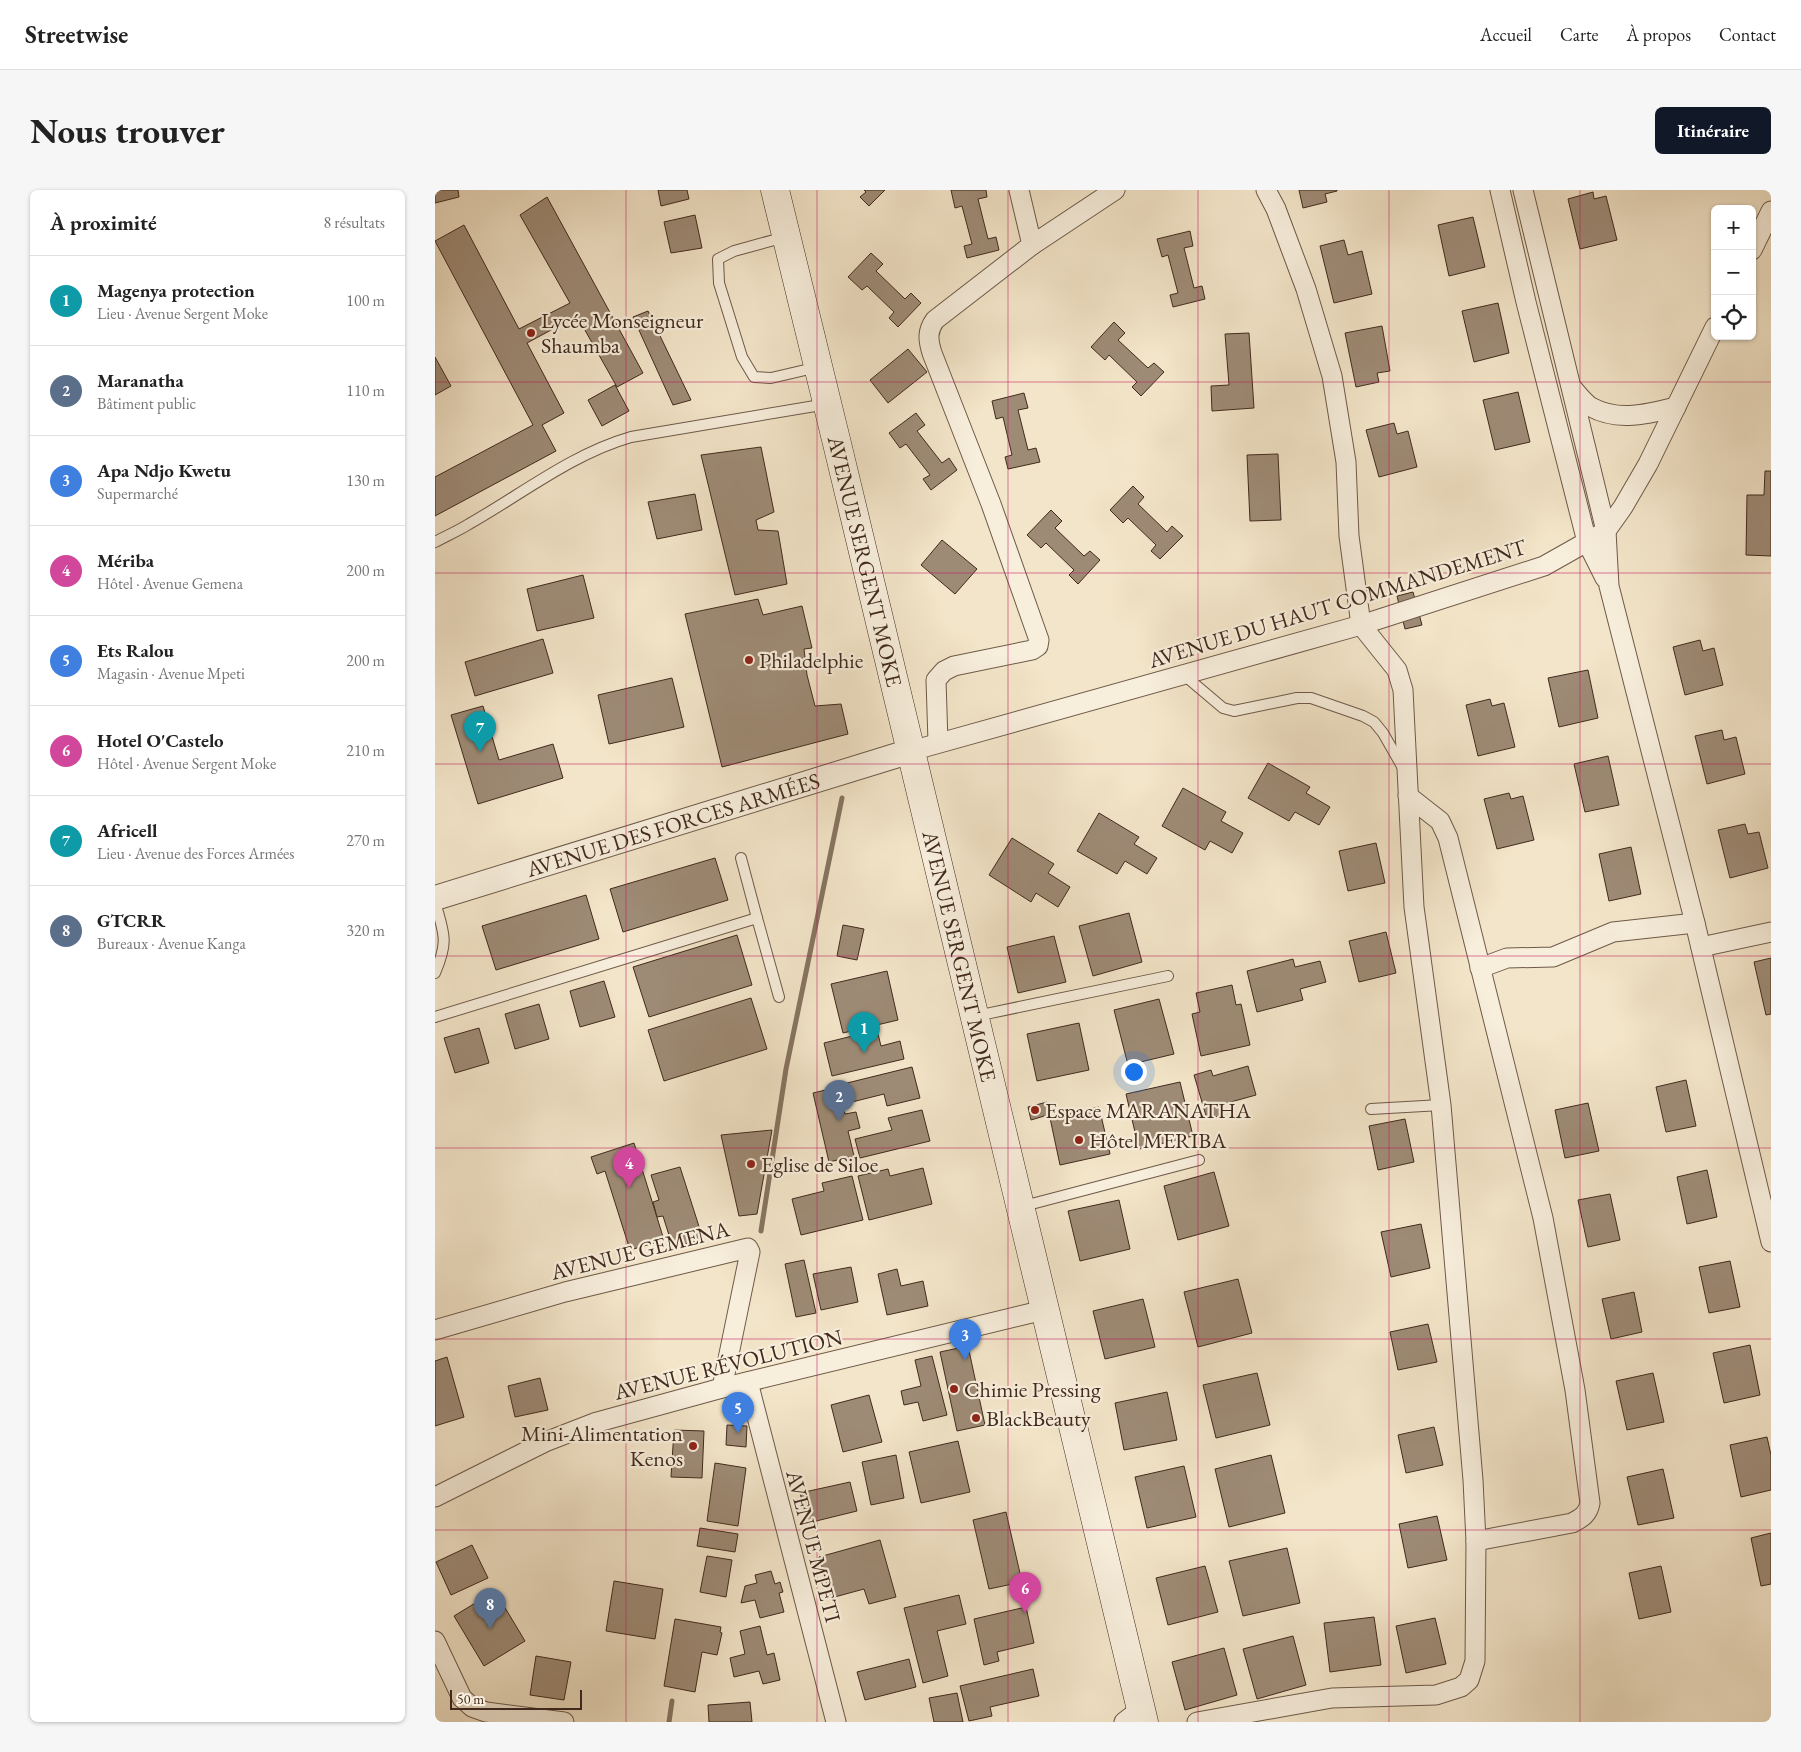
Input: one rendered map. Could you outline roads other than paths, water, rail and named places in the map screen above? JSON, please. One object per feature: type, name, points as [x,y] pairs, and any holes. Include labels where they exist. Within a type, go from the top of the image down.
[{"type":"main road","name":"AVENUE SERGENT MOKE","points":[[775,190],[975,1016],[1044,1310],[1136,1718]]},
{"type":"street","points":[[1019,190],[1032,245]]},
{"type":"street","points":[[938,742],[936,680],[943,671],[954,666],[1032,650],[1038,646],[1039,640],[991,504],[932,354],[928,340],[930,328],[935,320],[1032,245],[1115,190]]},
{"type":"street","points":[[1197,1722],[1332,1698],[1436,1695],[1461,1687],[1469,1680],[1475,1661],[1476,1541],[1470,1443],[1441,1105],[1414,907],[1403,690],[1397,670],[1361,625],[1351,552],[1346,462],[1332,376],[1306,289],[1276,209],[1266,190]]},
{"type":"street","points":[[1500,190],[1526,302],[1587,542],[1609,586]]},
{"type":"street","points":[[1523,190],[1572,388],[1585,452],[1606,531],[1609,586],[1695,923],[1771,1242]]},
{"type":"street","points":[[1756,242],[1771,211]]},
{"type":"street","name":"AVENUE DU HAUT COMMANDEMENT","points":[[911,751],[1361,625],[1544,566],[1606,531],[1623,507],[1648,464],[1711,335]]},
{"type":"street","points":[[1572,388],[1590,407],[1620,415],[1643,416],[1676,407]]},
{"type":"street","name":"AVENUE DES FORCES ARMÉES","points":[[435,898],[911,751]]},
{"type":"street","points":[[1407,796],[1440,821],[1445,830],[1543,1218],[1575,1390],[1590,1503],[1588,1511],[1572,1523],[1476,1541]]},
{"type":"street","points":[[1480,968],[1507,958],[1553,957],[1613,932],[1695,923]]},
{"type":"street","points":[[1701,948],[1771,932]]},
{"type":"street","name":"AVENUE GEMENA","points":[[435,1330],[565,1292],[747,1248],[750,1252],[722,1388]]},
{"type":"street","name":"AVENUE RÉVOLUTION","points":[[435,1497],[571,1430],[722,1388],[1044,1310]]},
{"type":"street","name":"AVENUE MPETI","points":[[747,1382],[836,1722]]},
{"type":"street","points":[[435,1641],[463,1698],[472,1707],[486,1712],[564,1722]]},
{"type":"lane","points":[[786,236],[734,251],[718,259],[719,283],[743,357],[755,377],[771,378],[819,367]]},
{"type":"lane","points":[[435,542],[469,524],[586,454],[609,443],[675,429],[828,404]]},
{"type":"lane","points":[[1184,675],[1223,708],[1234,712],[1297,698],[1311,698],[1363,716],[1374,722],[1383,733],[1406,774]]},
{"type":"lane","points":[[741,858],[779,997]]},
{"type":"lane","points":[[435,902],[445,936],[443,953],[435,972]]},
{"type":"lane","points":[[435,1017],[757,918]]},
{"type":"lane","points":[[975,1016],[1168,976]]},
{"type":"lane","points":[[1371,1109],[1441,1105]]},
{"type":"lane","points":[[1019,1207],[1199,1160]]},
{"type":"waterway","points":[[761,1231],[786,1069],[842,798]]},
{"type":"waterway","points":[[669,1722],[672,1701]]},
{"type":"place","name":"Lycée Monseigneur Shaumba","points":[[531,333]]},
{"type":"place","name":"Philadelphie","points":[[749,660]]},
{"type":"place","name":"Africell","points":[[480,752]]},
{"type":"place","name":"Magenya protection","points":[[864,1053]]},
{"type":"place","name":"Espace MARANATHA","points":[[1035,1110]]},
{"type":"place","name":"Maranatha","points":[[839,1121]]},
{"type":"place","name":"Hôtel MERIBA","points":[[1079,1140]]},
{"type":"place","name":"Eglise de Siloe","points":[[751,1164]]},
{"type":"place","name":"Mériba","points":[[629,1188]]},
{"type":"place","name":"Apa Ndjo Kwetu","points":[[965,1360]]},
{"type":"place","name":"Chimie Pressing","points":[[954,1389]]},
{"type":"place","name":"BlackBeauty","points":[[976,1418]]},
{"type":"place","name":"Ets Ralou","points":[[738,1433]]},
{"type":"place","name":"Mini-Alimentation Kenos","points":[[693,1446]]},
{"type":"place","name":"Hotel O'Castelo","points":[[1025,1613]]},
{"type":"place","name":"GTCRR","points":[[490,1629]]}]
